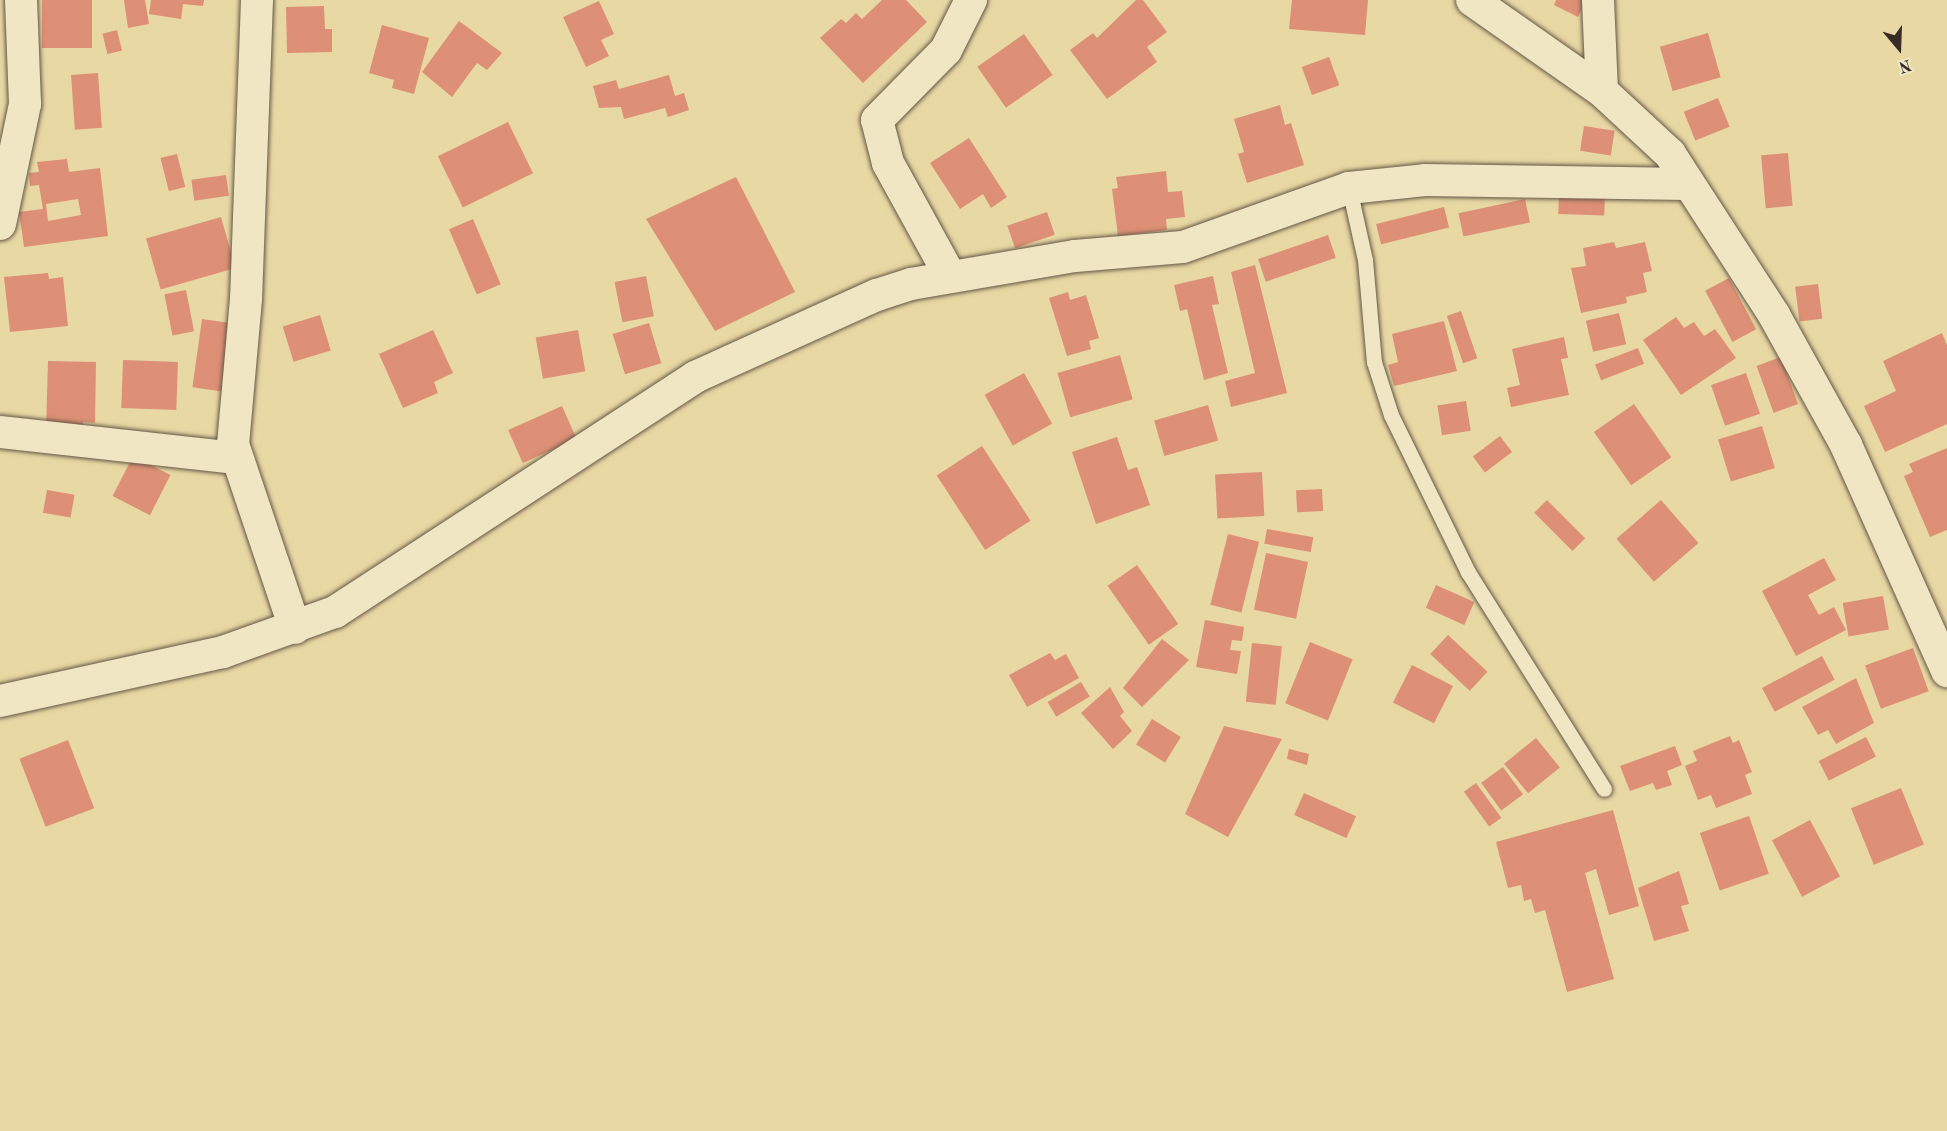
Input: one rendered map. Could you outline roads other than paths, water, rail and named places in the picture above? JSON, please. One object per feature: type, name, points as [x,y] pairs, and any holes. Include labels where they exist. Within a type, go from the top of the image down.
[{"type":"street","points":[[0,224],[25,104],[21,0]]},
{"type":"street","points":[[257,0],[235,458],[296,628]]},
{"type":"street","points":[[949,274],[888,163],[877,120],[946,50],[972,0]]},
{"type":"street","points":[[1472,0],[1602,91],[1670,154],[1687,184],[1774,315],[1846,446],[1947,671]]},
{"type":"street","points":[[1598,0],[1602,91]]},
{"type":"street","points":[[0,701],[117,679],[296,628],[335,612],[696,377],[877,295],[949,274],[1075,256],[1184,247],[1349,188],[1425,180],[1687,184]]},
{"type":"street","points":[[0,432],[235,458]]},
{"type":"lane","points":[[1349,188],[1365,260],[1374,362],[1391,415],[1468,572],[1604,789]]}]
